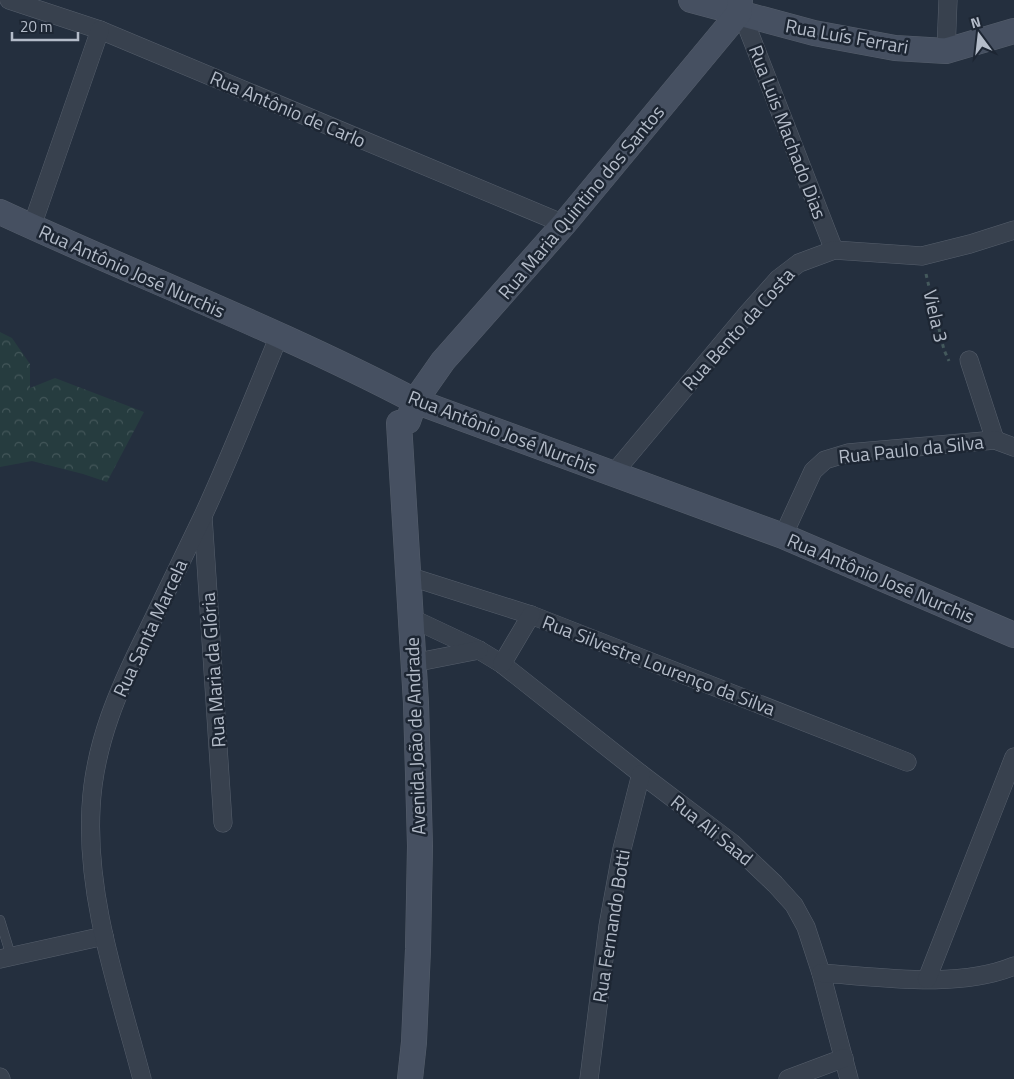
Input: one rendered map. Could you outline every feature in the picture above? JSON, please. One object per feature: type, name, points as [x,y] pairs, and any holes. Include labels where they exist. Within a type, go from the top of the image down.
[{"type":"street","name":"Rua Antônio de Carlo","points":[[10,0],[100,30],[564,224]]},
{"type":"street","name":"Rua Luís Ferrari","points":[[691,0],[740,9],[814,33],[895,48],[946,51],[1014,30]]},
{"type":"street","points":[[946,51],[948,0]]},
{"type":"street","name":"Rua Maria Quintino dos Santos","points":[[415,401],[443,361],[564,224],[740,9]]},
{"type":"street","name":"Rua Luis Machado Dias","points":[[740,9],[834,250]]},
{"type":"street","points":[[32,226],[100,30]]},
{"type":"street","name":"Rua Antônio José Nurchis","points":[[0,212],[279,336],[415,401],[783,536],[1014,635]]},
{"type":"street","name":"Rua Bento da Costa","points":[[613,474],[778,279],[799,263],[834,250],[922,256],[970,244],[1014,230]]},
{"type":"street","name":"Rua Santa Marcela","points":[[142,1079],[104,936],[94,880],[90,809],[93,774],[100,742],[116,697],[203,516],[279,336]]},
{"type":"street","name":"Viela 3","points":[[969,360],[995,440]]},
{"type":"street","name":"Avenida João de Andrade","points":[[410,1079],[414,1042],[418,958],[420,846],[411,618],[399,423],[408,421],[415,401]]},
{"type":"street","points":[[995,440],[1014,448]]},
{"type":"street","name":"Rua Paulo da Silva","points":[[783,536],[813,471],[825,460],[848,452],[995,440]]},
{"type":"street","name":"Rua Maria da Glória","points":[[203,516],[223,823]]},
{"type":"street","name":"Rua Silvestre Lourenço da Silva","points":[[408,576],[531,615],[907,762]]},
{"type":"street","points":[[502,664],[531,615]]},
{"type":"street","name":"Rua Ali Saad","points":[[411,618],[479,650],[502,664],[640,774],[732,843],[775,884],[794,905],[802,920],[821,973],[849,1079]]},
{"type":"street","points":[[413,663],[479,650]]},
{"type":"street","points":[[927,979],[1014,757]]},
{"type":"street","name":"Rua Fernando Botti","points":[[589,1079],[608,926],[622,849],[640,774]]},
{"type":"street","points":[[5,958],[104,936]]},
{"type":"street","points":[[821,973],[927,979],[959,978],[1004,970],[1014,966]]},
{"type":"street","points":[[788,1079],[844,1058]]},
{"type":"lane","points":[[0,920],[5,958]]},
{"type":"path","name":"Viela 3","points":[[922,256],[948,362],[969,360]]},
{"type":"green space","points":[[0,332],[12,338],[30,364],[30,388],[55,378],[144,412],[107,482],[32,461],[0,467]]}]
